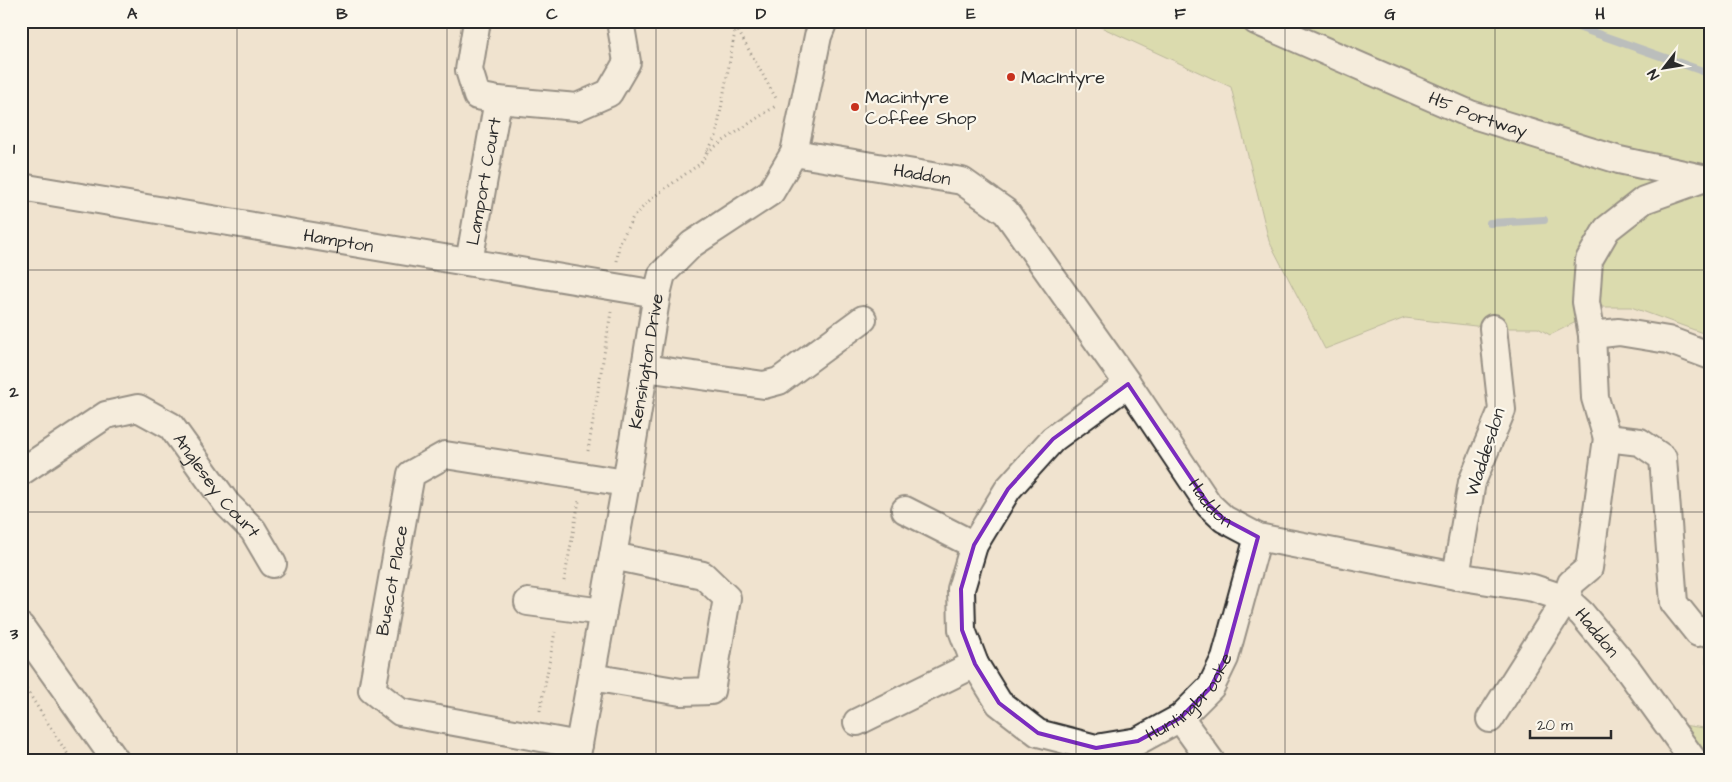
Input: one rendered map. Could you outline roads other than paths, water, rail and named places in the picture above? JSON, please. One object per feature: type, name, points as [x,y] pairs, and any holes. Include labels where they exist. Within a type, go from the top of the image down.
[{"type":"street","name":"Lamport Court","points":[[477,21],[469,70],[477,96],[498,100],[577,107],[609,93],[628,62],[620,21]]},
{"type":"street","name":"Kensington Drive","points":[[578,753],[662,274],[692,244],[771,192],[794,153],[818,36],[824,21]]},
{"type":"street","name":"H5 Portway","points":[[1256,21],[1470,114],[1619,160],[1708,179]]},
{"type":"street","name":"Lamport Court","points":[[469,262],[498,100]]},
{"type":"street","name":"Haddon","points":[[794,153],[962,182],[969,186],[1006,212],[1128,384],[1210,505],[1224,519],[1258,537],[1456,576],[1533,588],[1566,599],[1582,614],[1629,671],[1694,761]]},
{"type":"street","points":[[1490,719],[1566,599],[1571,583],[1590,568],[1607,438],[1595,398],[1592,335],[1586,302],[1589,260],[1606,229],[1644,200],[1708,179]]},
{"type":"street","name":"Hampton","points":[[21,186],[657,294]]},
{"type":"street","points":[[645,368],[764,384],[779,381],[862,319]]},
{"type":"street","name":"Waddesdon","points":[[1456,576],[1472,482],[1502,410],[1494,328]]},
{"type":"street","points":[[1592,335],[1619,332],[1668,340],[1711,356]]},
{"type":"street","name":"Huntingbrooke","points":[[1128,384],[1054,439],[1008,489],[974,545],[961,589],[962,630],[975,664],[999,703],[1038,733],[1096,748],[1138,740],[1180,718],[1211,687],[1225,658],[1258,537]]},
{"type":"street","name":"Anglesey Court","points":[[21,472],[106,415],[138,408],[172,426],[227,504],[253,530],[273,564]]},
{"type":"street","points":[[1607,438],[1640,442],[1663,458],[1674,603],[1698,633]]},
{"type":"street","name":"Buscot Place","points":[[578,753],[400,712],[372,690],[411,474],[445,455],[626,483]]},
{"type":"street","points":[[905,510],[974,545]]},
{"type":"street","points":[[591,677],[681,692],[711,691],[727,598],[703,575],[613,556]]},
{"type":"street","points":[[528,602],[603,612]]},
{"type":"street","points":[[24,637],[116,761]]},
{"type":"street","points":[[857,722],[975,664]]},
{"type":"street","points":[[1180,718],[1211,761]]},
{"type":"waterway","points":[[1561,21],[1711,74]]},
{"type":"waterway","points":[[1490,223],[1544,220]]},
{"type":"place","name":"MacIntyre","points":[[1011,77]]},
{"type":"place","name":"Macintyre Coffee Shop","points":[[855,107]]}]
